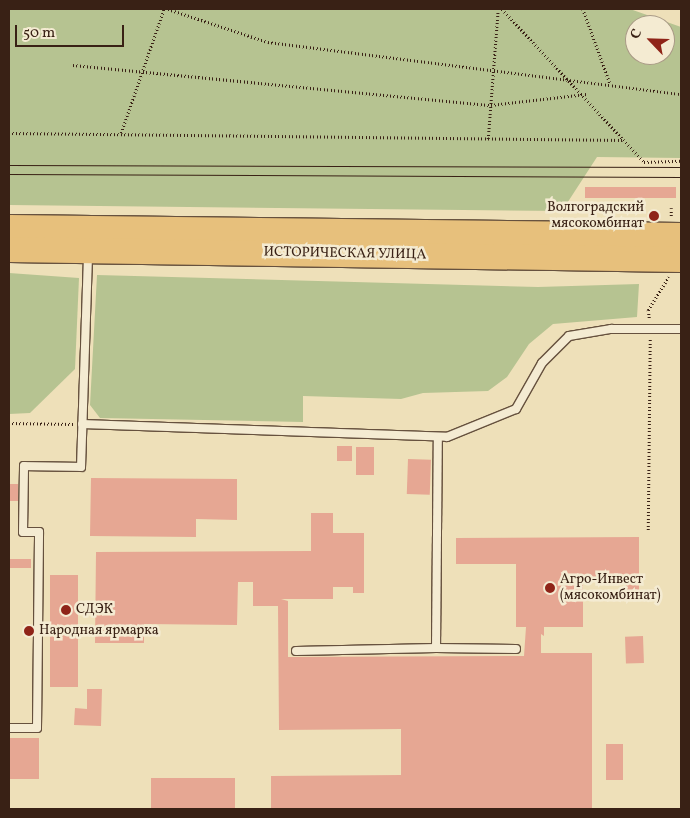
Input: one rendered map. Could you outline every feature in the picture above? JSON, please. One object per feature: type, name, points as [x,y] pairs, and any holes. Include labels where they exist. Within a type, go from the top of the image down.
[{"type":"highway","name":"ИСТОРИЧЕСКАЯ УЛИЦА","points":[[9,227],[681,235]]},
{"type":"highway","name":"ИСТОРИЧЕСКАЯ УЛИЦА","points":[[9,249],[681,259]]},
{"type":"lane","points":[[9,728],[37,728],[39,532],[23,532],[24,466],[82,467],[88,250]]},
{"type":"lane","points":[[82,424],[319,430],[438,438],[516,409],[542,362],[569,336],[650,329],[681,329]]},
{"type":"lane","points":[[436,648],[438,438]]},
{"type":"lane","points":[[296,651],[436,648],[516,649]]},
{"type":"path","points":[[121,133],[166,9],[268,42],[610,83],[681,94]]},
{"type":"path","points":[[488,139],[500,9]]},
{"type":"path","points":[[500,9],[572,79],[644,162],[681,161]]},
{"type":"path","points":[[583,9],[610,83]]},
{"type":"path","points":[[73,66],[491,104],[586,94]]},
{"type":"path","points":[[9,132],[625,140]]},
{"type":"path","points":[[648,530],[650,329],[648,310],[668,281]]},
{"type":"path","points":[[9,423],[82,424]]},
{"type":"green space","points":[[9,9],[630,9],[647,15],[625,15],[625,65],[675,65],[675,25],[681,27],[681,158],[597,157],[562,211],[9,205]]},
{"type":"green space","points":[[9,273],[79,278],[75,369],[30,413],[9,414]]},
{"type":"green space","points":[[97,275],[538,287],[639,284],[637,317],[553,324],[529,344],[507,377],[488,391],[423,393],[401,399],[303,396],[303,422],[100,418],[90,405]]},
{"type":"building","points":[[585,187],[676,187],[676,198],[585,198]]},
{"type":"building","points":[[337,446],[352,446],[352,461],[337,461]]},
{"type":"building","points":[[356,447],[374,447],[374,475],[356,475]]},
{"type":"building","points":[[408,459],[431,460],[430,495],[407,494]]},
{"type":"building","points":[[91,478],[237,479],[237,520],[196,519],[196,537],[90,536]]},
{"type":"building","points":[[9,484],[18,484],[18,501],[9,501]]},
{"type":"building","points":[[311,513],[333,513],[333,533],[364,533],[364,593],[353,593],[353,587],[333,587],[333,599],[281,599],[288,601],[288,657],[524,656],[526,627],[516,627],[516,564],[456,564],[456,538],[639,537],[639,598],[626,598],[626,577],[583,578],[583,627],[544,627],[544,636],[541,634],[541,653],[592,653],[592,809],[271,809],[271,776],[401,775],[401,729],[279,730],[278,606],[253,606],[253,582],[238,582],[237,625],[144,624],[144,643],[95,643],[96,552],[311,551]]},
{"type":"building","points":[[10,559],[31,559],[31,568],[10,568]]},
{"type":"building","points":[[50,575],[78,575],[78,687],[50,687]]},
{"type":"building","points":[[643,636],[644,663],[626,664],[625,637]]},
{"type":"building","points":[[87,689],[102,689],[101,726],[74,725],[75,708],[87,709]]},
{"type":"building","points":[[9,738],[39,738],[39,779],[9,779]]},
{"type":"building","points":[[606,744],[623,744],[623,780],[606,780]]},
{"type":"building","points":[[151,778],[235,778],[235,808],[151,808]]},
{"type":"tram line","points":[[9,165],[681,167]]},
{"type":"tram line","points":[[9,174],[681,177]]},
{"type":"place","name":"Волгоградский мясокомбинат","points":[[654,216]]},
{"type":"place","name":"Агро-Инвест (мясокомбинат)","points":[[550,588]]},
{"type":"place","name":"СДЭК","points":[[66,610]]},
{"type":"place","name":"Народная ярмарка","points":[[29,631]]}]
